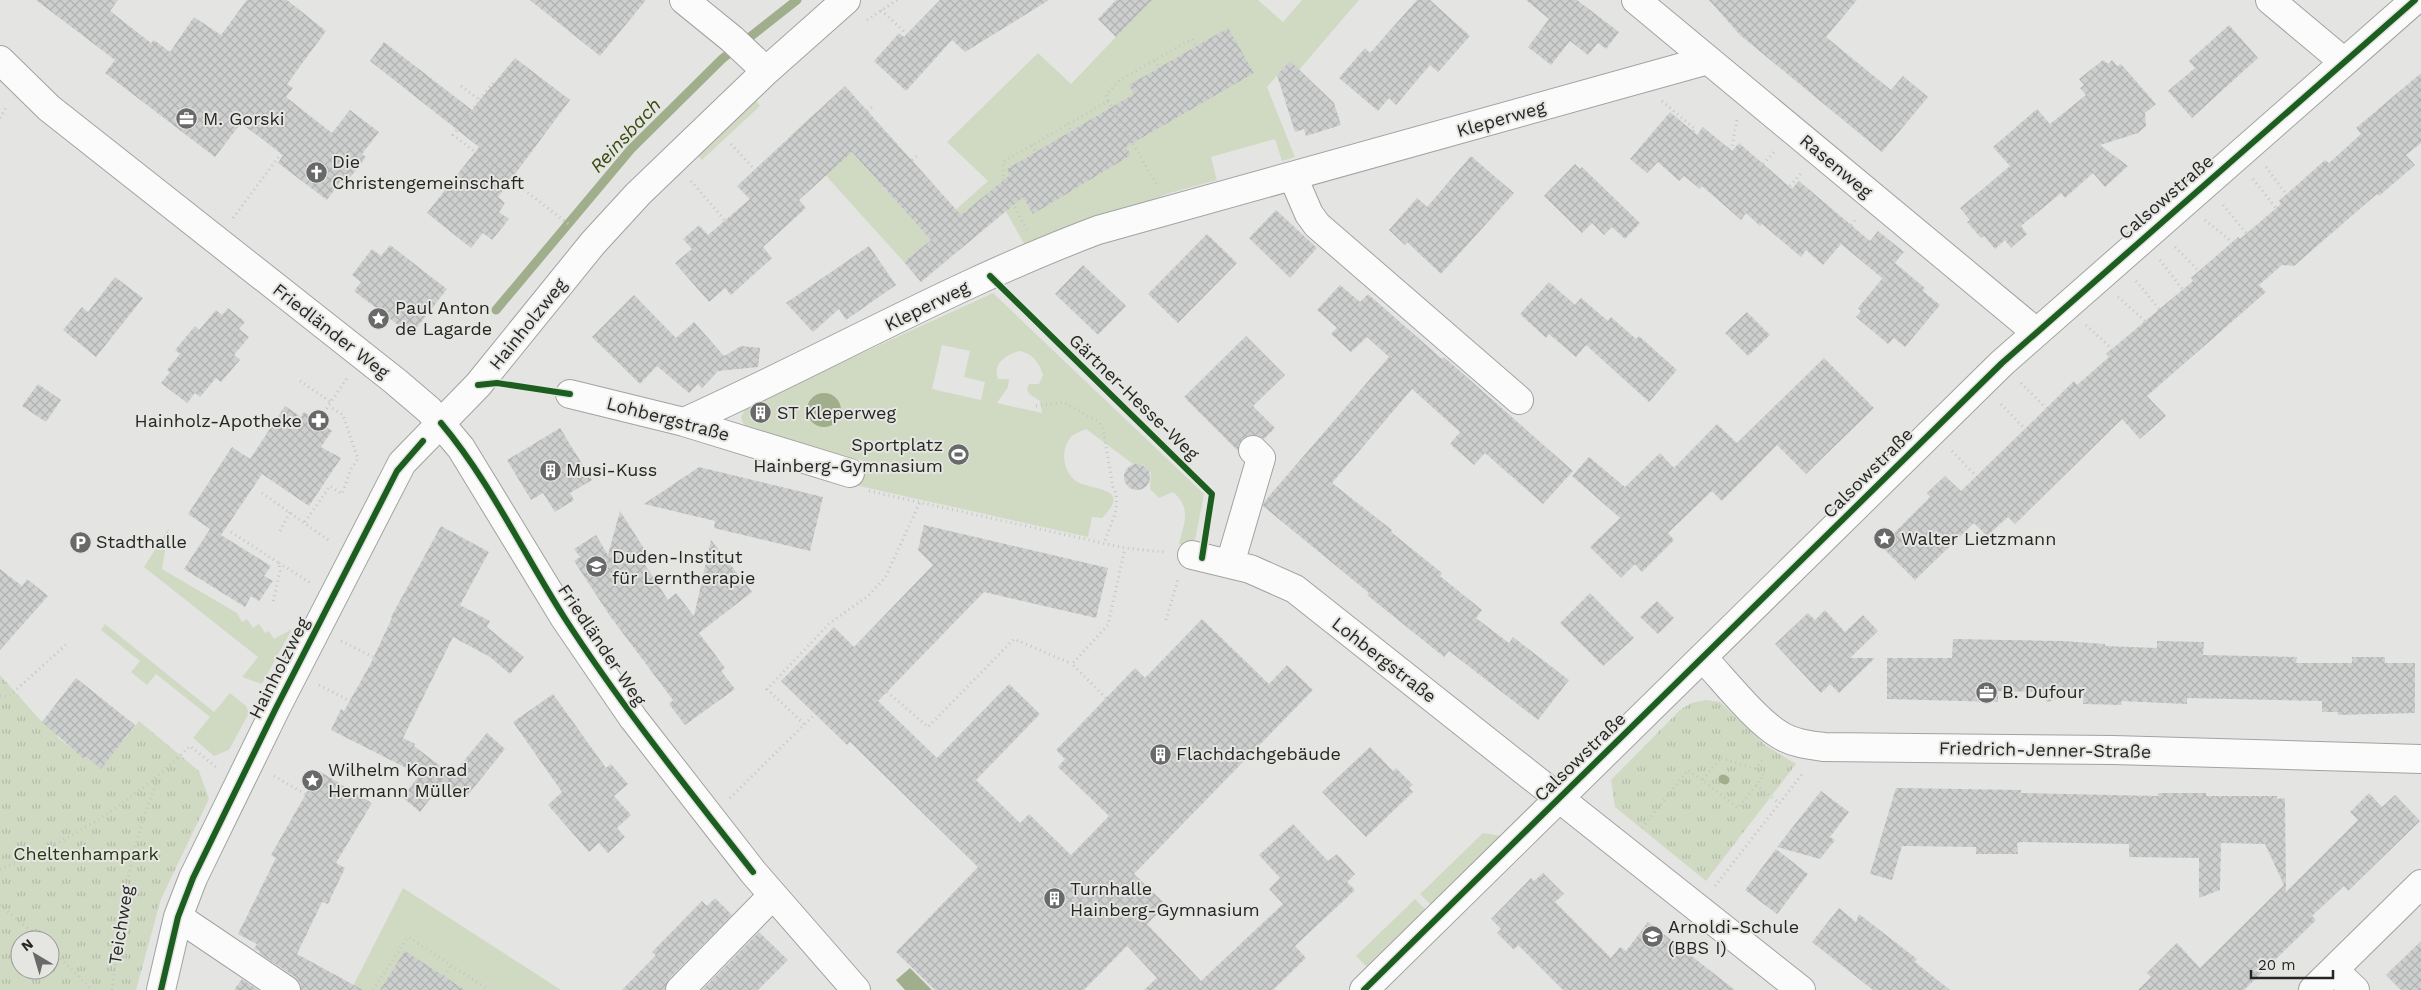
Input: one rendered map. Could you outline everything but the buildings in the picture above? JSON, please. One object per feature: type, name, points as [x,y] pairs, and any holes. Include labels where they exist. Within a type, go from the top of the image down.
[{"type":"street","points":[[684,0],[766,71]]},
{"type":"street","name":"Hainholzweg","points":[[161,990],[178,917],[193,878],[316,628],[402,463],[478,385],[593,243],[666,166],[766,71],[846,0]]},
{"type":"street","name":"Rasenweg","points":[[1636,0],[2036,332]]},
{"type":"street","points":[[2270,0],[2344,62]]},
{"type":"street","name":"Calsowstraße","points":[[1364,990],[2002,363],[2118,259],[2415,0]]},
{"type":"street","name":"Friedländer Weg","points":[[0,60],[49,108],[411,394],[441,423],[471,462],[537,574],[595,664],[633,718],[710,818],[773,895],[856,990]]},
{"type":"street","name":"Kleperweg","points":[[684,422],[1039,252],[1098,230],[1708,60]]},
{"type":"street","points":[[1293,177],[1309,214],[1317,225],[1519,400]]},
{"type":"street","name":"Lohbergstraße","points":[[570,394],[684,422],[850,473]]},
{"type":"street","points":[[1230,564],[1260,458],[1253,450]]},
{"type":"street","name":"Lohbergstraße","points":[[1186,565],[1230,564],[1250,569],[1295,589],[1801,990]]},
{"type":"street","name":"Friedrich-Jenner-Straße","points":[[1703,658],[1766,724],[1780,735],[1804,744],[1824,747],[2113,750],[2421,759]]},
{"type":"street","points":[[2313,990],[2421,884]]},
{"type":"street","points":[[680,990],[773,895]]},
{"type":"street","points":[[178,917],[286,990]]},
{"type":"street","points":[[2334,970],[2354,990]]},
{"type":"path","points":[[967,4],[970,0]]},
{"type":"path","points":[[881,10],[923,49],[920,52]]},
{"type":"path","points":[[1171,210],[1106,95],[1120,80],[1192,39],[1196,46]]},
{"type":"path","points":[[1155,60],[1159,68]]},
{"type":"path","points":[[493,83],[453,135],[570,226]]},
{"type":"path","points":[[461,86],[480,100]]},
{"type":"path","points":[[170,94],[178,100]]},
{"type":"path","points":[[1039,252],[1004,187],[1003,162],[1108,101]]},
{"type":"path","points":[[867,111],[875,105]]},
{"type":"path","points":[[1068,124],[1071,131]]},
{"type":"path","points":[[729,142],[755,170]]},
{"type":"path","points":[[1032,145],[1036,152]]},
{"type":"path","points":[[217,241],[283,151]]},
{"type":"path","points":[[912,160],[919,154]]},
{"type":"path","points":[[2235,158],[2276,208]]},
{"type":"path","points":[[689,179],[740,237],[738,238]]},
{"type":"path","points":[[2205,184],[2247,234]]},
{"type":"path","points":[[2143,238],[2183,290]]},
{"type":"path","points":[[2118,259],[2160,310]]},
{"type":"path","points":[[2097,278],[2145,321]]},
{"type":"path","points":[[2065,306],[2112,349]]},
{"type":"path","points":[[318,421],[362,355]]},
{"type":"path","points":[[2002,363],[2046,408]]},
{"type":"path","points":[[300,381],[332,402]]},
{"type":"path","points":[[1981,383],[2025,428]]},
{"type":"path","points":[[1036,406],[1063,402],[1093,417],[1103,429],[1113,487],[1118,495],[1117,506],[1104,543]]},
{"type":"path","points":[[305,522],[330,486],[342,494],[351,469],[358,459],[343,415],[329,406]]},
{"type":"path","points":[[1932,431],[1976,476]]},
{"type":"path","points":[[850,473],[862,490],[1104,543],[1186,565],[1166,620]]},
{"type":"path","points":[[262,494],[305,522],[313,532],[353,555]]},
{"type":"path","points":[[804,724],[767,688],[830,623],[868,596],[885,578],[920,502]]},
{"type":"path","points":[[280,530],[290,512]]},
{"type":"path","points":[[230,532],[333,596]]},
{"type":"path","points":[[1072,664],[1108,625],[1125,548]]},
{"type":"path","points":[[273,603],[280,571],[279,563]]},
{"type":"path","points":[[316,628],[373,656]]},
{"type":"path","points":[[887,692],[928,727],[1014,639],[1072,664],[1106,698]]},
{"type":"path","points":[[0,696],[8,697],[69,642]]},
{"type":"path","points":[[294,673],[350,701]]},
{"type":"path","points":[[710,818],[815,714]]},
{"type":"path","points":[[0,869],[59,843],[160,776],[190,746],[244,772],[305,794]]},
{"type":"path","points":[[1698,908],[1824,747]]},
{"type":"path","points":[[1642,828],[1688,770],[1738,808],[1764,775],[1755,769],[1721,758],[1702,780]]},
{"type":"path","points":[[1756,785],[1779,803]]},
{"type":"path","points":[[0,905],[29,930]]},
{"type":"path","points":[[373,990],[408,936],[489,990]]},
{"type":"path","points":[[60,958],[92,990]]},
{"type":"path","points":[[444,976],[451,965]]},
{"type":"green space","points":[[1151,0],[1258,0],[1283,22],[1302,0],[1359,0],[1299,70],[1290,61],[1267,87],[1295,157],[1282,161],[1275,139],[1211,157],[1217,180],[1170,193],[1026,247],[993,189],[904,262],[790,136],[816,112],[905,211],[952,213],[988,181],[947,142],[1038,53],[1071,84]]},
{"type":"green space","points":[[756,100],[760,106],[702,160],[697,154]]},
{"type":"green space","points":[[993,293],[1204,494],[1194,546],[1179,544],[1185,510],[1179,498],[1173,492],[1159,498],[1150,489],[1151,473],[1144,465],[1133,464],[1086,429],[1072,436],[1068,441],[1064,453],[1065,466],[1071,477],[1076,481],[1107,491],[1114,500],[1111,508],[1102,518],[1092,517],[1088,537],[859,486],[864,461],[751,431],[743,423],[741,417],[747,406]],"holes":[[[942,345],[970,351],[964,377],[985,382],[981,400],[932,389]],[[1019,351],[1031,356],[1037,362],[1043,375],[1039,384],[1029,384],[1027,389],[1029,394],[1040,401],[1042,413],[997,403],[1008,387],[1009,379],[998,379],[997,369],[1001,361]]]},
{"type":"green space","points":[[169,528],[162,569],[237,613],[242,622],[247,619],[253,628],[259,624],[265,633],[269,631],[274,639],[292,629],[262,684],[242,677],[258,657],[144,567]]},
{"type":"green space","points":[[105,624],[214,712],[230,693],[246,706],[249,713],[229,750],[214,756],[193,738],[210,717],[156,674],[147,685],[131,672],[140,661],[101,630]]},
{"type":"green space","name":"Cheltenhampark","points":[[0,675],[42,722],[58,735],[57,737],[84,758],[86,756],[101,768],[139,721],[199,771],[209,799],[161,899],[136,990],[0,990]]},
{"type":"green space","points":[[1706,700],[1720,702],[1765,745],[1796,764],[1706,881],[1615,807],[1611,780],[1680,710],[1691,703]]},
{"type":"green space","points":[[1483,833],[1502,836],[1431,905],[1420,894]]},
{"type":"green space","points":[[403,888],[561,990],[351,990]]},
{"type":"green space","points":[[1415,899],[1426,910],[1367,967],[1356,956]]},
{"type":"shaded area","points":[[824,393],[831,394],[836,398],[840,403],[840,417],[836,422],[831,426],[824,427],[817,426],[812,422],[808,417],[807,410],[808,403],[812,398],[817,394]]},
{"type":"shaded area","points":[[910,968],[932,990],[905,990],[896,980]]},
{"type":"waterway","name":"Reinsbach","points":[[496,310],[631,149],[722,59],[797,0]]},
{"type":"cycle path","points":[[1364,990],[2002,363],[2415,0]]},
{"type":"cycle path","name":"Gärtner-Hesse-Weg","points":[[990,276],[1212,494],[1202,558]]},
{"type":"cycle path","points":[[478,385],[497,383],[570,394]]},
{"type":"cycle path","points":[[441,423],[459,445],[491,493],[549,593],[586,650],[656,747],[753,872]]},
{"type":"cycle path","points":[[161,990],[178,917],[193,878],[276,708],[397,471],[423,441]]},
{"type":"place","name":"M. Gorski","points":[[187,119]]},
{"type":"place","name":"Die Christengemeinschaft","points":[[316,172]]},
{"type":"place","name":"Paul Anton de Lagarde","points":[[379,318]]},
{"type":"place","name":"ST Kleperweg","points":[[761,413]]},
{"type":"place","name":"Hainholz-Apotheke","points":[[318,421]]},
{"type":"place","name":"Sportplatz Hainberg-Gymnasium","points":[[959,455]]},
{"type":"place","name":"Musi-Kuss","points":[[550,470]]},
{"type":"place","name":"Walter Lietzmann","points":[[1885,539]]},
{"type":"place","name":"Stadthalle","points":[[80,542]]},
{"type":"place","name":"Duden-Institut für Lerntherapie","points":[[596,567]]},
{"type":"place","name":"B. Dufour","points":[[1986,692]]},
{"type":"place","name":"Flachdachgebäude","points":[[1160,754]]},
{"type":"place","name":"Wilhelm Konrad Hermann Müller","points":[[312,780]]},
{"type":"place","name":"Turnhalle Hainberg-Gymnasium","points":[[1054,899]]},
{"type":"place","name":"Arnoldi-Schule (BBS I)","points":[[1652,937]]}]
